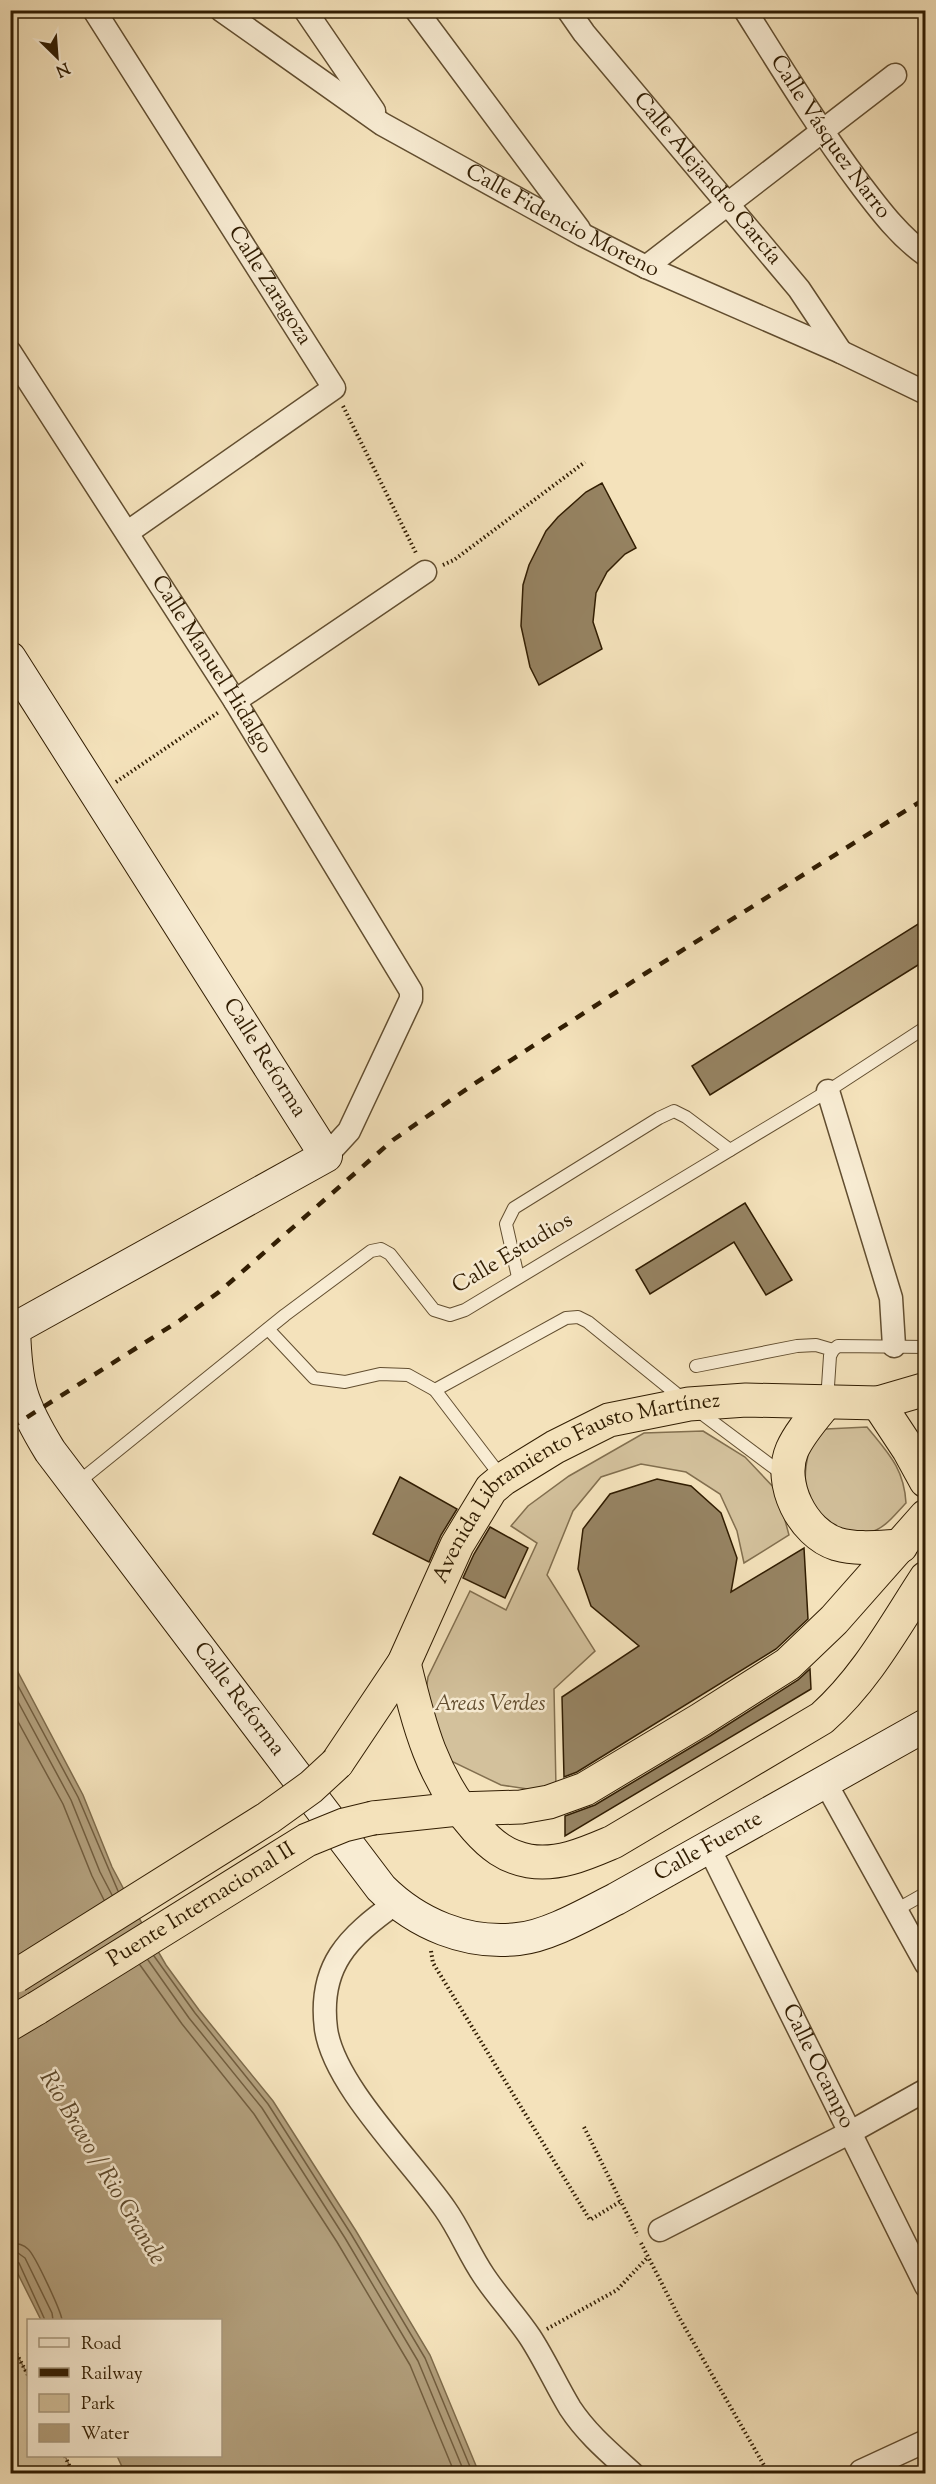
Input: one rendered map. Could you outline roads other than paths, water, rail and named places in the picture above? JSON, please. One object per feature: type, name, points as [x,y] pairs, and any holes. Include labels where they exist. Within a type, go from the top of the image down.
[{"type":"highway","name":"Avenida Libramiento Fausto Martínez","points":[[337,1763],[404,1663],[457,1545],[491,1489],[503,1479],[555,1447],[609,1420],[689,1404],[746,1400],[879,1403],[926,1389]]},
{"type":"highway","points":[[826,1401],[804,1430],[792,1451],[786,1477],[792,1497],[808,1525],[835,1543],[865,1548],[901,1546]]},
{"type":"highway","points":[[879,1403],[926,1481]]},
{"type":"highway","points":[[458,1809],[521,1807],[549,1802],[585,1789],[788,1664],[834,1620],[926,1516]]},
{"type":"highway","points":[[404,1663],[420,1729],[436,1772],[458,1809],[492,1846],[510,1856],[530,1861],[557,1861],[583,1855],[613,1842],[822,1719],[846,1697],[926,1578]]},
{"type":"highway","name":"Puente Internacional II","points":[[13,1977],[268,1818],[337,1763]]},
{"type":"highway","name":"Puente Internacional II","points":[[24,2016],[307,1840],[344,1825],[374,1818],[458,1809]]},
{"type":"street","name":"Calle Zaragoza","points":[[94,10],[334,388],[128,532]]},
{"type":"street","name":"Calle Fidencio Moreno","points":[[221,10],[382,124],[583,235],[646,267],[841,352],[926,393]]},
{"type":"street","points":[[305,10],[382,124]]},
{"type":"street","points":[[416,10],[583,235]]},
{"type":"street","name":"Calle Alejandro García","points":[[568,10],[584,33],[799,289],[841,352]]},
{"type":"street","name":"Calle Vásquez Narro","points":[[745,10],[822,131],[883,213],[915,247],[926,255]]},
{"type":"street","points":[[646,267],[895,75]]},
{"type":"street","name":"Calle Manuel Hidalgo","points":[[10,352],[235,701],[411,992],[411,999],[349,1131],[326,1156]]},
{"type":"street","points":[[235,701],[425,572]]},
{"type":"street","name":"Calle Reforma","points":[[10,658],[326,1156]]},
{"type":"street","points":[[828,1091],[891,1298],[894,1346]]},
{"type":"street","points":[[12,1323],[326,1156]]},
{"type":"street","name":"Calle Reforma","points":[[12,1323],[17,1379],[28,1417],[75,1484],[381,1888],[396,1903],[443,1931],[480,1940]]},
{"type":"street","name":"Calle Fuente","points":[[480,1940],[520,1940],[566,1924],[710,1848],[926,1725]]},
{"type":"street","points":[[825,1782],[926,1964]]},
{"type":"street","name":"Calle Ocampo","points":[[710,1848],[926,2286]]},
{"type":"street","points":[[396,1903],[355,1936],[339,1954],[333,1965],[325,2001],[327,2031],[342,2074],[445,2209],[483,2275],[531,2337],[570,2409],[593,2438],[633,2474]]},
{"type":"street","points":[[660,2230],[849,2133],[926,2090]]},
{"type":"street","points":[[861,2471],[926,2441]]},
{"type":"lane","name":"Calle Estudios","points":[[75,1484],[268,1329],[371,1251],[381,1249],[390,1254],[434,1310],[450,1315],[465,1310],[828,1091],[926,1027]]},
{"type":"lane","points":[[518,1277],[506,1224],[514,1208],[659,1118],[674,1111],[686,1117],[730,1150]]},
{"type":"lane","points":[[435,1390],[566,1318],[578,1317],[588,1322],[689,1404],[786,1477]]},
{"type":"lane","points":[[268,1329],[314,1378],[345,1382],[380,1374],[408,1375],[435,1390],[503,1479]]},
{"type":"lane","points":[[696,1366],[797,1346],[816,1345],[832,1350]]},
{"type":"lane","points":[[826,1401],[832,1350],[838,1346],[926,1347]]},
{"type":"lane","points":[[896,1910],[926,1893]]},
{"type":"water","name":"Río Bravo / Rio Grande","points":[[10,1657],[83,1795],[112,1867],[145,1929],[166,1965],[199,2010],[273,2101],[356,2231],[430,2355],[479,2473],[125,2473],[117,2457],[222,2457],[222,2319],[40,2319],[11,2260]]},
{"type":"railway","points":[[10,1428],[179,1321],[219,1292],[393,1140],[474,1084],[646,973],[926,798]]},
{"type":"park label","name":"Areas Verdes","points":[[490,1705]]}]
